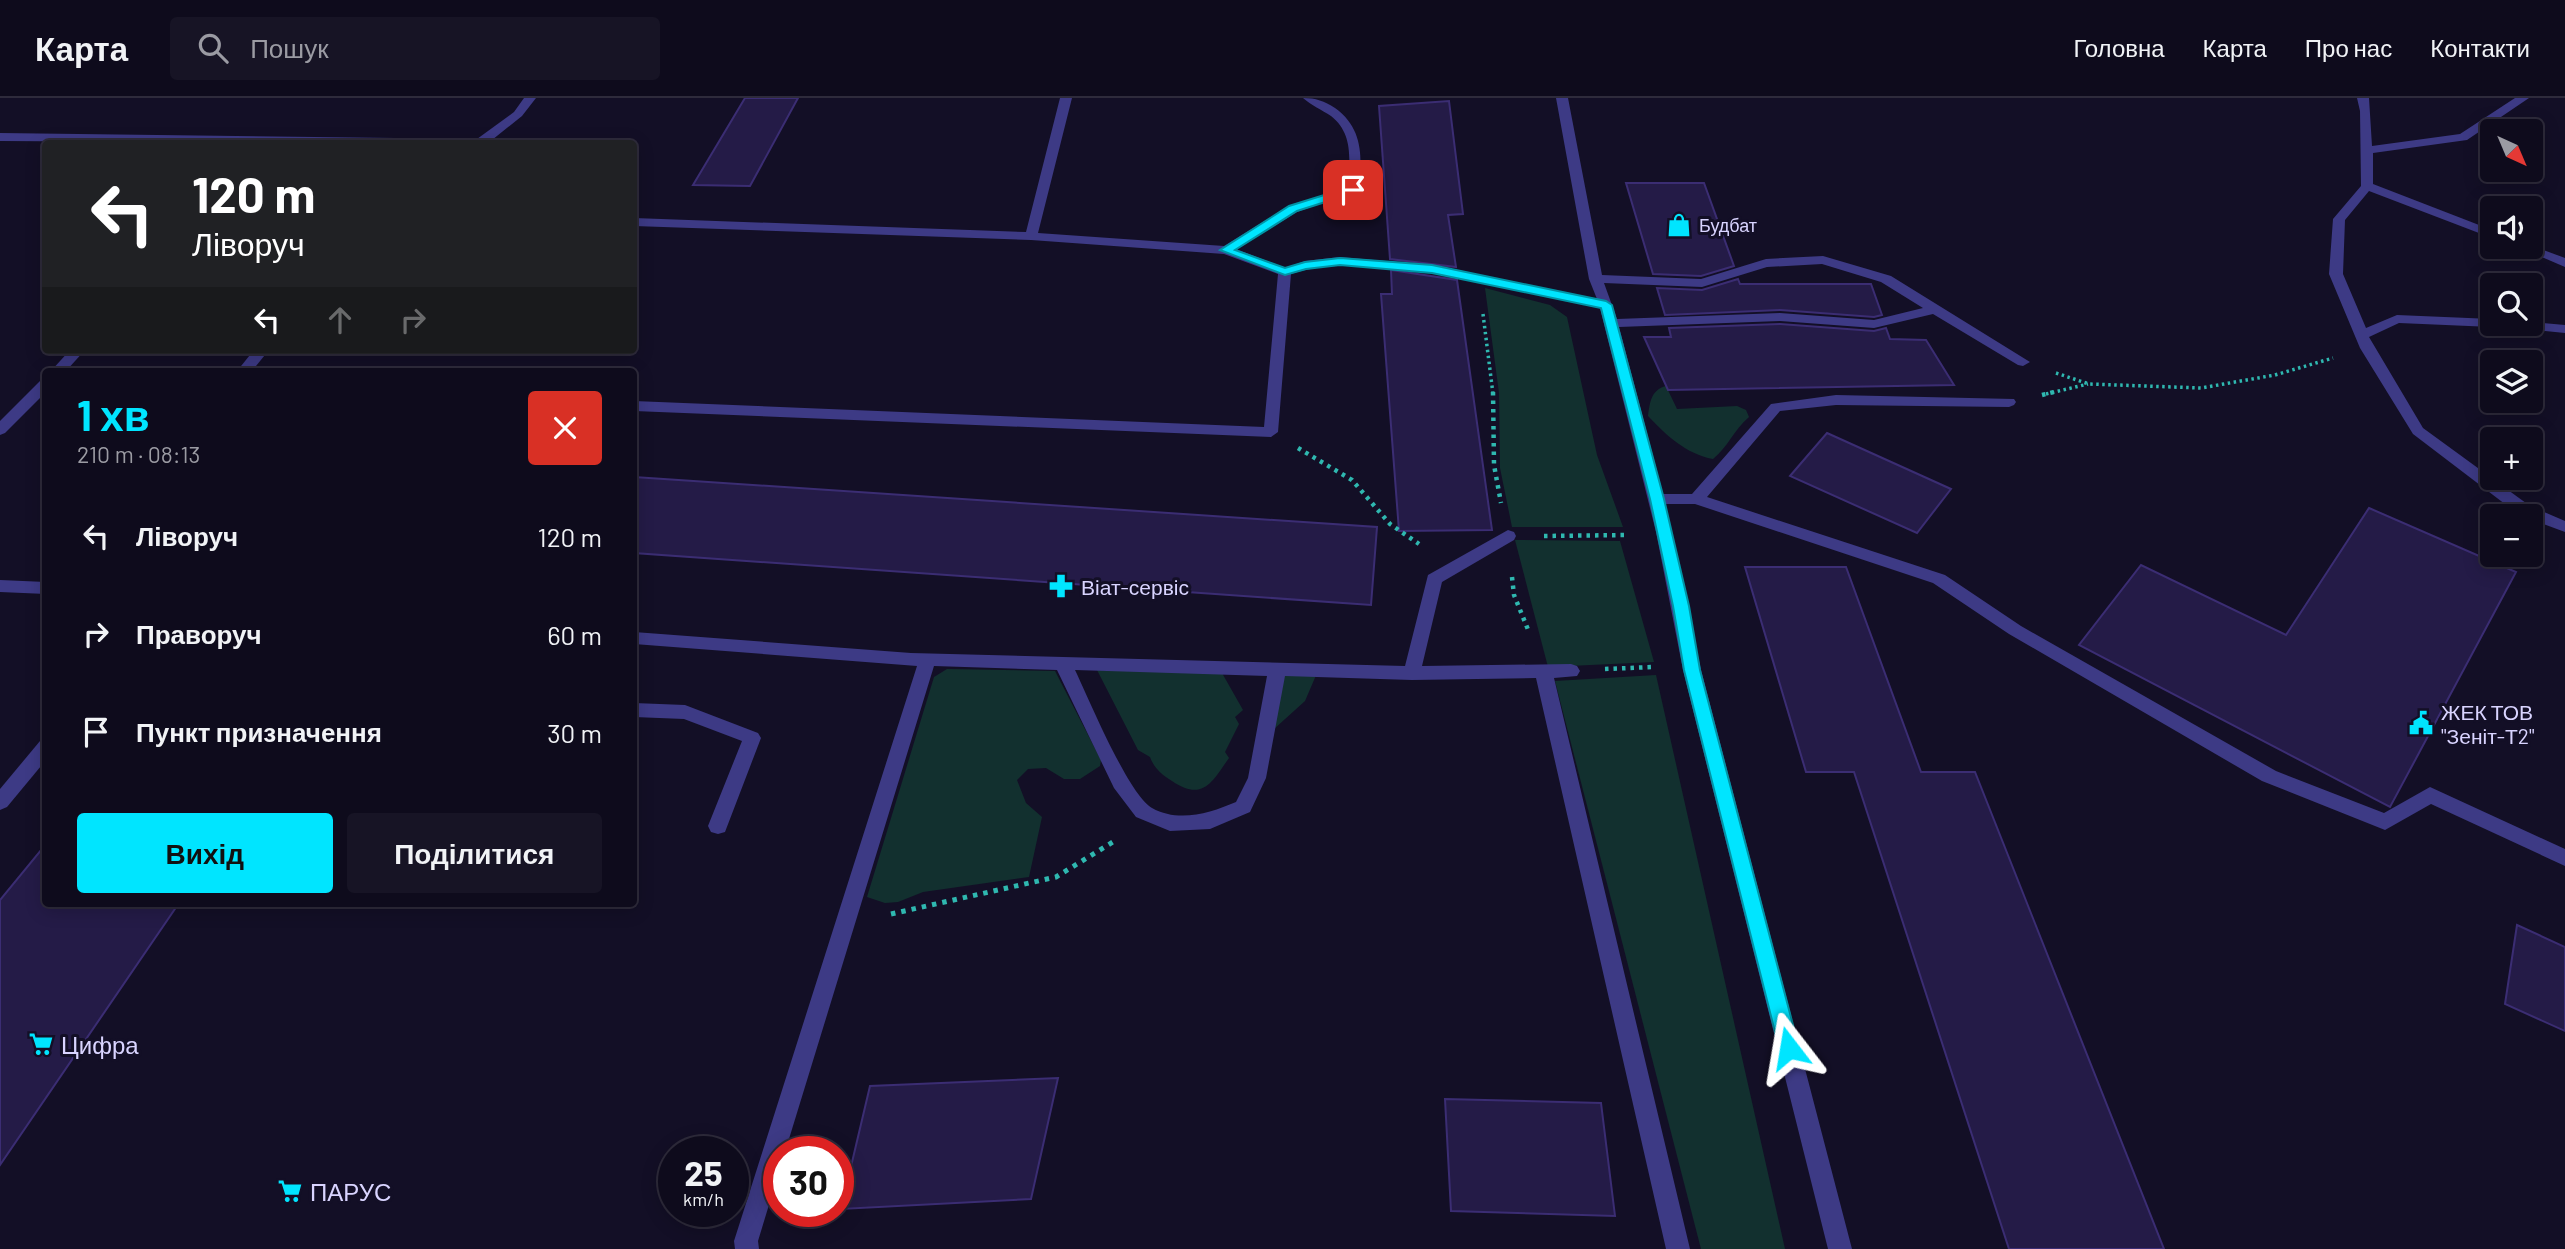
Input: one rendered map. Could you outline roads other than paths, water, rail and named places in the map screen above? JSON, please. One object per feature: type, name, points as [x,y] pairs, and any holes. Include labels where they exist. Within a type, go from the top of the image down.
[{"type":"street","points":[[483,140],[518,114],[530,98]]},
{"type":"street","points":[[1031,236],[1066,98]]},
{"type":"street","points":[[1226,250],[1293,209],[1353,190],[1356,164],[1352,131],[1334,111],[1309,98]]},
{"type":"street","points":[[1545,98],[1562,102],[1596,279],[1609,314],[1657,499],[1692,670],[1840,1249]]},
{"type":"street","points":[[2363,98],[2366,111],[2367,186],[2339,219],[2336,274],[2364,342],[2418,431],[2524,510],[2565,527]]},
{"type":"street","points":[[2366,150],[2463,137],[2523,98]]},
{"type":"street","points":[[0,137],[170,140]]},
{"type":"street","points":[[2367,186],[2480,228]]},
{"type":"street","points":[[637,222],[1031,236],[1226,250],[1285,272],[1305,265],[1340,261],[1432,269],[1479,278],[1609,314],[1780,317],[1874,324],[1935,309]]},
{"type":"street","points":[[2543,254],[2565,263]]},
{"type":"street","points":[[1596,279],[1702,283],[1766,263],[1823,260],[1886,279],[2023,362]]},
{"type":"street","points":[[637,406],[1271,432],[1285,272]]},
{"type":"street","points":[[2364,342],[2397,319],[2480,322]]},
{"type":"street","points":[[2543,327],[2565,329]]},
{"type":"street","points":[[61,368],[74,354]]},
{"type":"street","points":[[247,368],[259,354]]},
{"type":"street","points":[[0,430],[42,387]]},
{"type":"street","points":[[1696,499],[1776,407],[1836,400],[2009,402]]},
{"type":"street","points":[[1657,499],[1696,499],[1939,579],[2015,630],[2269,776],[2385,822],[2430,795],[2565,858]]},
{"type":"street","points":[[1412,673],[1434,579],[1508,536]]},
{"type":"street","points":[[0,586],[42,588]]},
{"type":"street","points":[[637,638],[927,660],[1412,673],[1571,671]]},
{"type":"street","points":[[747,1249],[746,1241],[927,660]]},
{"type":"street","points":[[1063,664],[1121,783],[1143,812],[1170,823],[1210,821],[1242,807],[1257,778],[1277,670]]},
{"type":"street","points":[[1544,673],[1678,1249]]},
{"type":"street","points":[[637,710],[685,712],[752,737],[718,826]]},
{"type":"street","points":[[0,803],[42,751]]},
{"type":"place","name":"Будбат","points":[[1679,225]]},
{"type":"place","name":"Віат-сервіс","points":[[1061,586]]},
{"type":"place","name":"ЖЕК ТОВ \"Зеніт-Т2\"","points":[[2421,723]]},
{"type":"place","name":"Цифра","points":[[41,1044]]},
{"type":"place","name":"ПАРУС","points":[[290,1191]]}]
